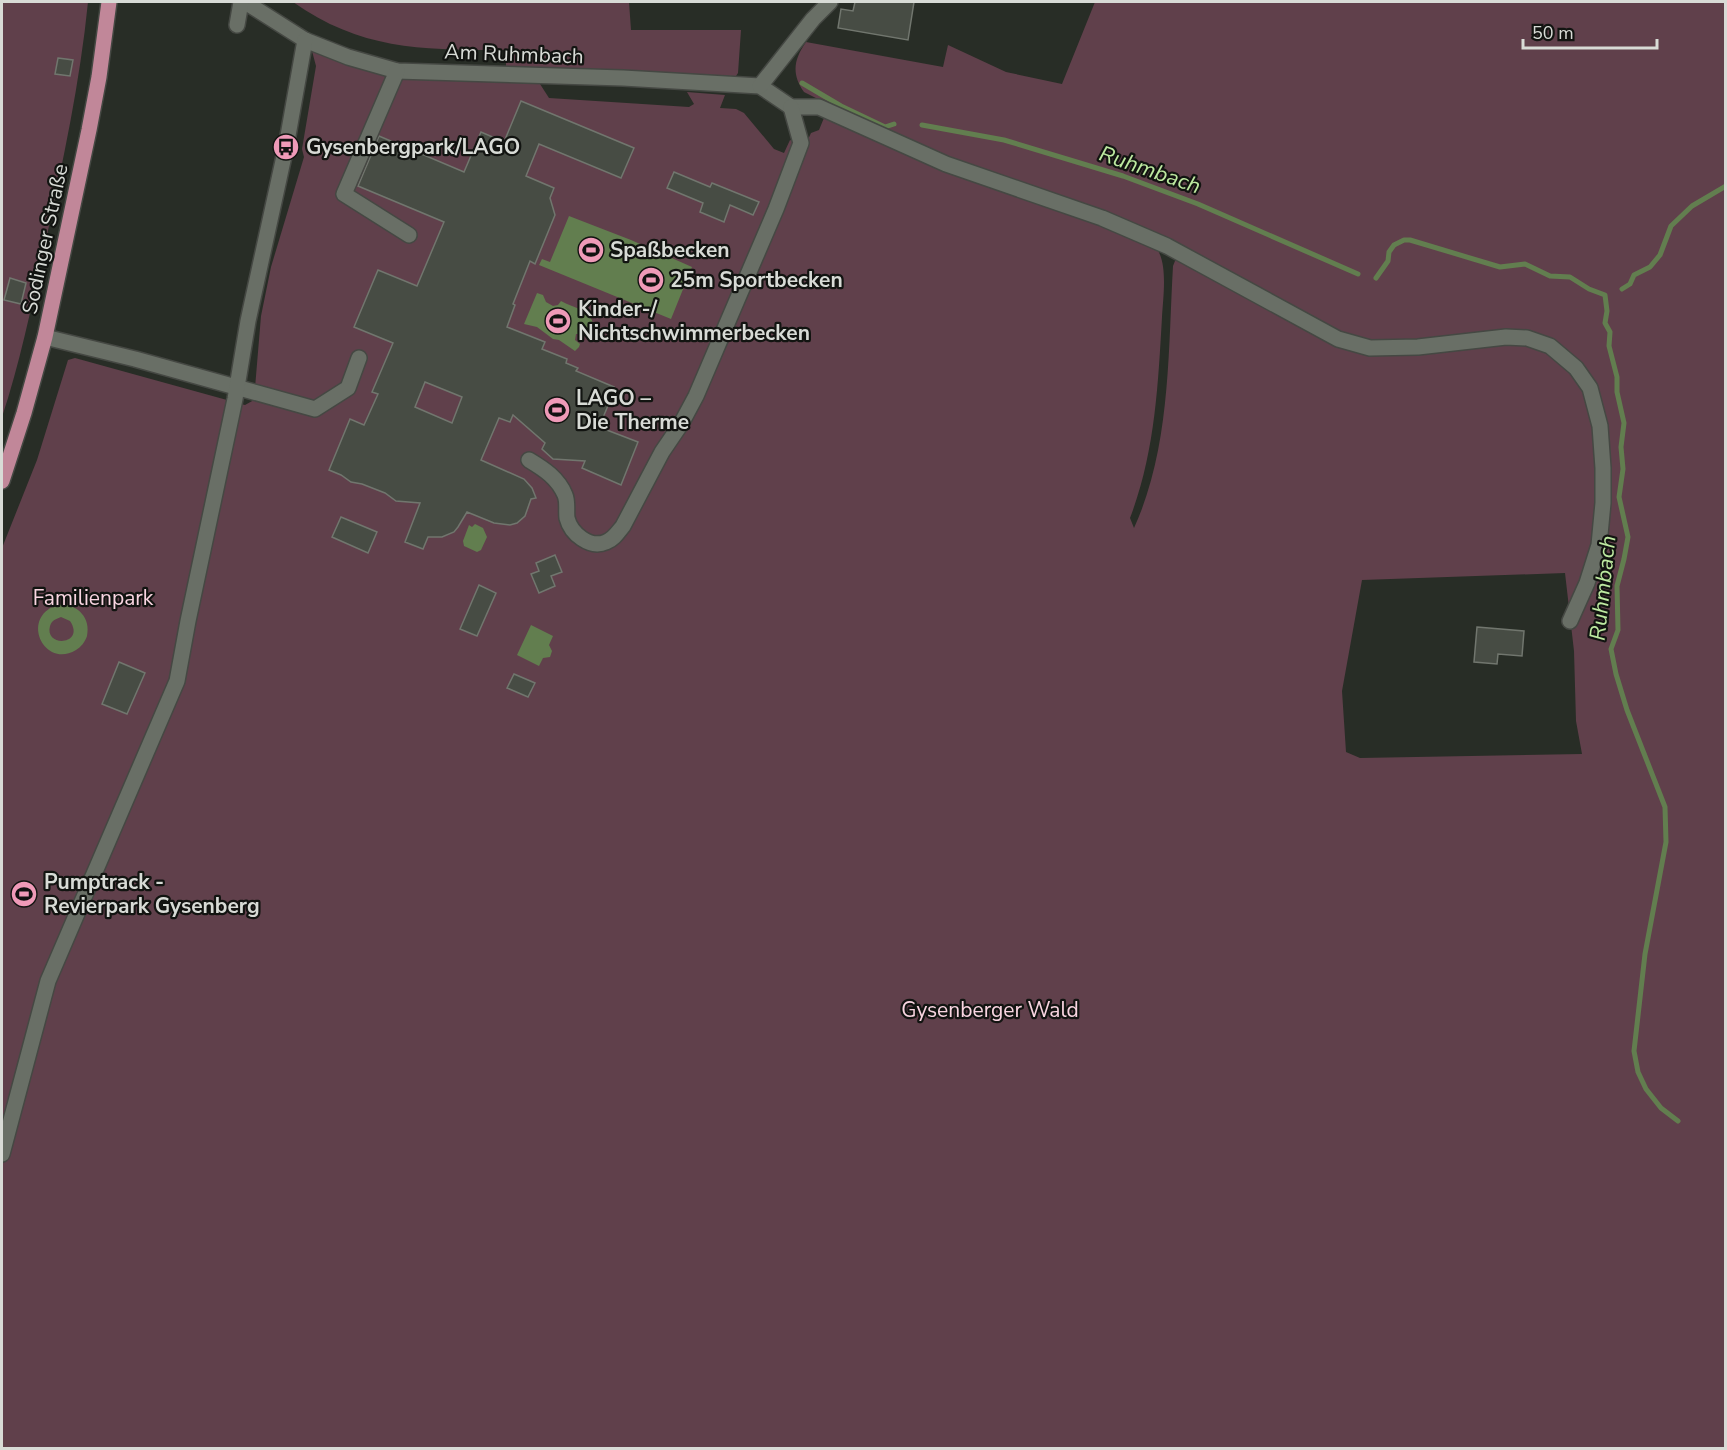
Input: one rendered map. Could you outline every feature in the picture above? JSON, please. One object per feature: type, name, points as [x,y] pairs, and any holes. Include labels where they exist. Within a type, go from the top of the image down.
[{"type":"main road","name":"Sodinger Straße","points":[[2,481],[45,337],[81,172],[99,77],[109,2]]},
{"type":"street","points":[[237,25],[243,2]]},
{"type":"street","name":"Am Ruhmbach","points":[[243,2],[305,40],[348,57],[397,71],[622,78],[760,86]]},
{"type":"street","points":[[810,2],[813,19]]},
{"type":"street","points":[[830,2],[813,19],[760,86],[791,107],[819,107],[946,164],[1102,218],[1167,246],[1338,339],[1370,348],[1418,347],[1506,337],[1527,338],[1550,346],[1576,368],[1590,388],[1600,426],[1603,503],[1599,545],[1587,583],[1570,621]]},
{"type":"street","points":[[2,1154],[48,981],[177,681],[252,302],[286,147],[305,40]]},
{"type":"street","points":[[397,71],[344,194],[409,235]]},
{"type":"street","points":[[529,460],[547,470],[558,483],[566,496],[567,518],[571,529],[579,537],[592,543],[604,543],[615,536],[623,526],[662,452],[696,396],[776,208],[801,143],[791,107]]},
{"type":"street","points":[[45,337],[102,350],[315,409],[348,388],[360,358]]},
{"type":"green space","points":[[2,2],[88,2],[76,92],[59,181],[26,329],[2,417]]},
{"type":"green space","points":[[293,2],[629,2],[631,30],[741,30],[738,73],[736,76],[717,78],[506,68],[506,50],[422,48],[370,39],[319,18]]},
{"type":"green space","name":"Gysenberger Wald","points":[[1095,2],[1725,2],[1725,1448],[2,1448],[2,548],[37,460],[68,360],[75,358],[245,405],[254,400],[261,316],[271,267],[304,157],[302,149],[316,66],[312,51],[357,68],[404,78],[540,84],[549,98],[689,107],[694,104],[687,92],[725,95],[720,108],[736,109],[744,113],[774,149],[784,153],[790,140],[805,146],[811,133],[819,130],[826,113],[1081,213],[1157,249],[1163,264],[1164,282],[1159,368],[1150,444],[1130,518],[1134,528],[1155,465],[1166,399],[1173,266],[1175,261],[1190,253],[893,137],[804,92],[797,79],[796,67],[799,54],[806,42],[943,67],[948,45],[1006,72],[1062,84]],"holes":[[[1565,573],[1574,651],[1576,721],[1582,754],[1360,758],[1346,752],[1342,691],[1362,580]]]},
{"type":"shaded area","points":[[569,216],[692,267],[671,319],[539,265],[542,259],[550,262]]},
{"type":"shaded area","name":"Kinder-/ Nichtschwimmerbecken","points":[[537,293],[543,295],[546,302],[553,306],[558,305],[561,301],[583,311],[591,319],[593,327],[591,330],[576,334],[575,340],[580,344],[575,351],[537,327],[524,324]]},
{"type":"shaded area","points":[[475,524],[483,528],[487,537],[481,550],[477,552],[464,546],[463,541],[469,525],[472,527]]},
{"type":"shaded area","points":[[61,604],[73,607],[82,614],[88,629],[84,642],[78,649],[64,654],[54,653],[45,647],[38,628],[41,618],[48,610]],"holes":[[[61,617],[70,621],[73,635],[64,641],[53,638],[50,633],[53,621]]]},
{"type":"shaded area","points":[[531,625],[553,636],[549,645],[552,651],[550,657],[543,658],[539,666],[517,655]]},
{"type":"building","points":[[855,2],[914,2],[908,40],[838,28],[841,9],[853,11]]},
{"type":"building","points":[[58,58],[73,60],[70,76],[55,74]]},
{"type":"building","points":[[521,101],[634,148],[621,178],[539,144],[526,176],[554,188],[550,198],[555,215],[535,264],[530,261],[513,304],[515,305],[507,327],[545,342],[542,349],[567,359],[566,363],[578,368],[576,371],[614,387],[599,427],[638,442],[621,485],[582,468],[585,461],[553,459],[542,449],[545,443],[513,415],[510,422],[499,418],[481,460],[524,479],[532,488],[536,498],[531,499],[525,516],[517,523],[510,525],[494,523],[467,512],[454,532],[442,537],[428,537],[423,549],[405,542],[420,503],[396,501],[385,493],[351,482],[329,470],[350,419],[364,425],[378,394],[372,392],[393,343],[354,327],[378,270],[417,286],[444,222],[358,186],[379,136],[464,172],[481,132],[504,142]],"holes":[[[425,382],[462,397],[452,423],[415,407]]]},
{"type":"building","points":[[674,172],[710,187],[712,183],[759,202],[753,215],[730,205],[724,222],[700,212],[703,203],[667,188]]},
{"type":"building","points":[[10,278],[26,283],[21,304],[4,300]]},
{"type":"building","points":[[341,517],[377,532],[368,553],[332,537]]},
{"type":"building","points":[[555,555],[562,572],[551,576],[555,586],[539,593],[531,574],[539,571],[536,563]]},
{"type":"building","points":[[479,585],[496,593],[477,636],[460,629]]},
{"type":"building","points":[[1477,627],[1524,631],[1522,656],[1498,654],[1497,664],[1474,662]]},
{"type":"building","name":"Familienpark","points":[[119,662],[145,673],[127,714],[102,704]]},
{"type":"building","points":[[514,674],[535,683],[528,697],[507,688]]},
{"type":"waterway","name":"Ruhmbach","points":[[802,83],[841,106],[885,127],[894,124]]},
{"type":"waterway","name":"Ruhmbach","points":[[922,125],[1004,140],[1123,176],[1198,204],[1358,274]]},
{"type":"waterway","points":[[1622,289],[1630,284],[1634,275],[1650,267],[1660,255],[1671,226],[1692,206],[1726,186]]},
{"type":"waterway","name":"Ruhmbach","points":[[1376,278],[1388,261],[1389,252],[1394,245],[1410,240],[1500,267],[1525,264],[1550,276],[1570,277],[1589,289],[1605,295],[1607,311],[1605,323],[1610,332],[1609,346],[1617,377],[1617,392],[1624,423],[1621,447],[1623,469],[1619,497],[1628,537],[1617,586],[1618,630],[1611,649],[1627,710],[1665,807],[1666,842],[1645,954],[1634,1051],[1638,1072],[1646,1089],[1661,1108],[1678,1121]]},
{"type":"place","name":"Gysenbergpark/LAGO","points":[[286,147]]},
{"type":"place","name":"Spaßbecken","points":[[591,250]]},
{"type":"place","name":"25m Sportbecken","points":[[651,280]]},
{"type":"place","name":"Kinder-/ Nichtschwimmerbecken","points":[[558,321]]},
{"type":"place","name":"LAGO – Die Therme","points":[[557,410]]},
{"type":"place","name":"Pumptrack - Revierpark Gysenberg","points":[[24,894]]}]
